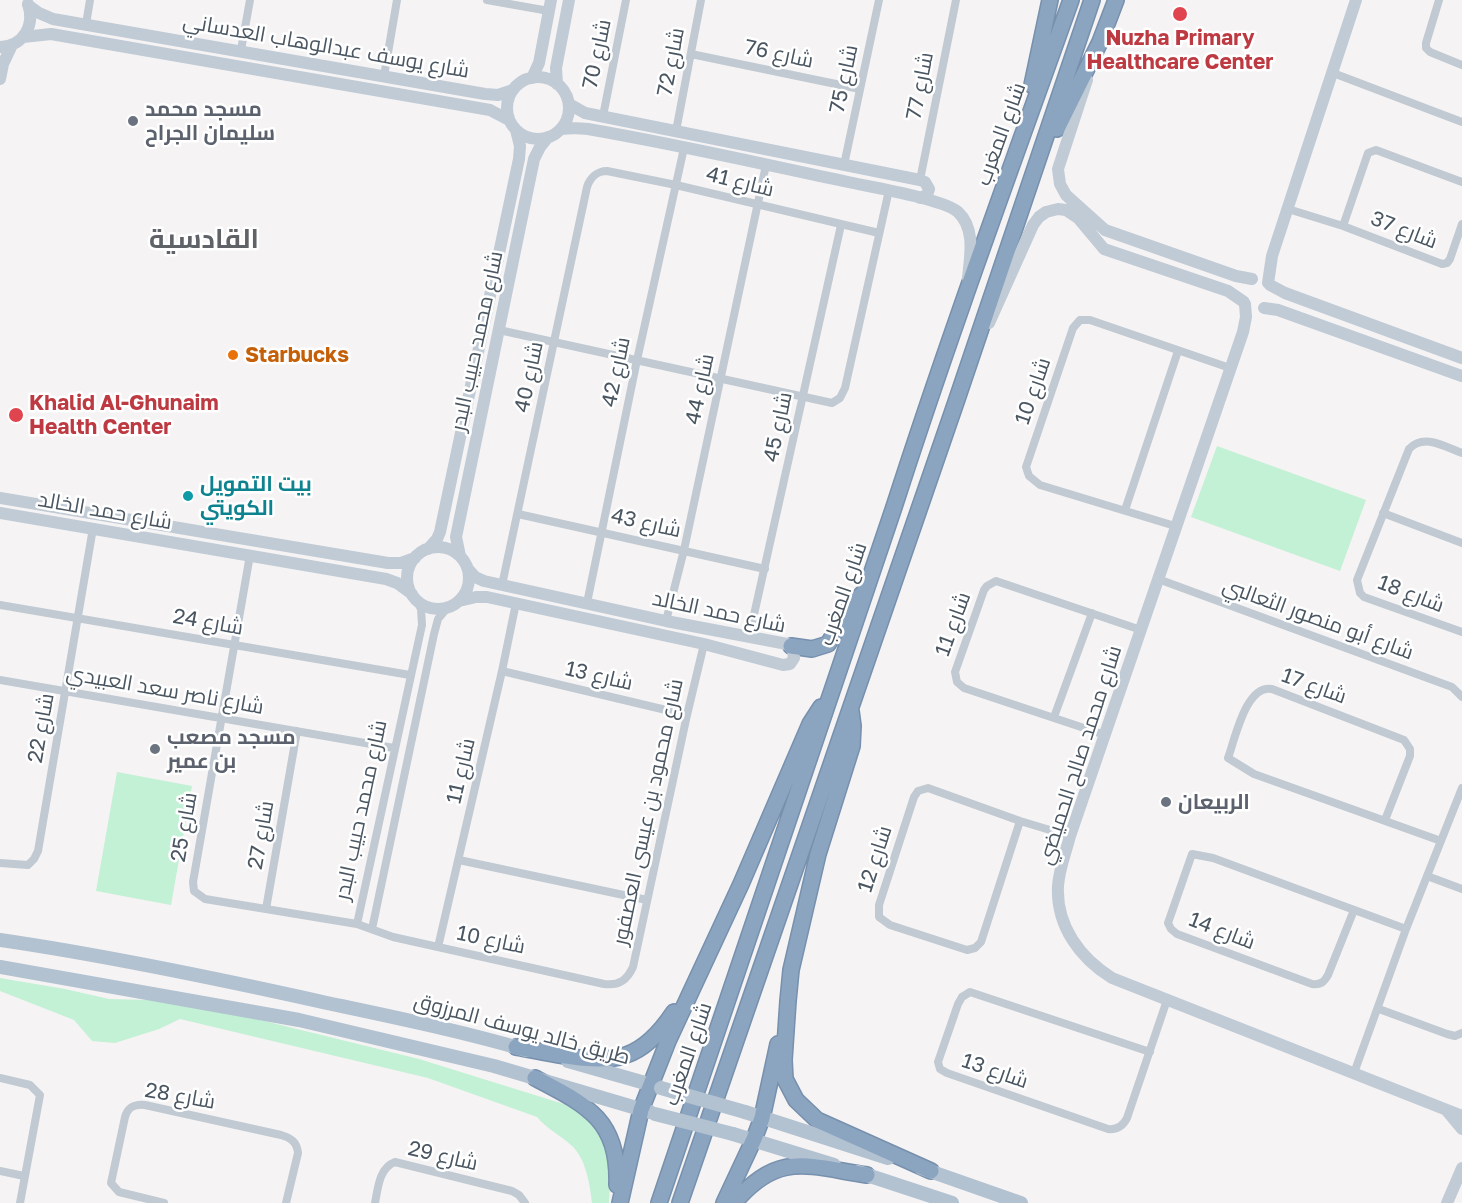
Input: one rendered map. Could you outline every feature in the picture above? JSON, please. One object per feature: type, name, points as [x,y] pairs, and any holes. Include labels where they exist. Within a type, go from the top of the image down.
[{"type":"highway","points":[[1021,136],[1050,0]]},
{"type":"highway","name":"شارع المغرب","points":[[659,1203],[786,833],[894,506],[1021,136],[1071,0]]},
{"type":"highway","name":"شارع المغرب","points":[[680,1203],[1092,0]]},
{"type":"highway","points":[[1031,180],[1100,42],[1116,0]]},
{"type":"highway","points":[[791,646],[812,649],[828,644],[850,608],[868,589]]},
{"type":"highway","points":[[618,1203],[656,1086],[696,977],[741,884],[810,724],[830,698]]},
{"type":"highway","points":[[850,708],[853,718],[852,746],[818,854],[791,970],[784,1070],[792,1094],[802,1107],[829,1126],[932,1172]]},
{"type":"highway","points":[[516,1047],[590,1059],[627,1055],[654,1038],[696,977]]},
{"type":"highway","points":[[724,1203],[762,1118],[788,1000]]},
{"type":"highway","points":[[535,1078],[566,1094],[591,1112],[608,1130],[617,1158],[618,1203]]},
{"type":"highway","points":[[734,1203],[757,1179],[785,1167],[812,1167],[867,1175]]},
{"type":"main road","name":"طريق خالد يوسف المرزوق","points":[[0,940],[280,992],[516,1047],[745,1112],[1021,1203]]},
{"type":"main road","points":[[0,949],[19,943]]},
{"type":"main road","name":"طريق خالد يوسف المرزوق","points":[[0,968],[299,1020],[494,1066],[648,1112],[754,1140],[952,1203]]},
{"type":"street","points":[[86,24],[90,0]]},
{"type":"street","points":[[241,50],[250,0]]},
{"type":"street","points":[[384,76],[397,0]]},
{"type":"street","points":[[487,0],[550,6],[538,63],[532,78]]},
{"type":"street","points":[[557,84],[555,72],[569,0]]},
{"type":"street","name":"شارع 70","points":[[603,116],[626,0]]},
{"type":"street","name":"شارع 72","points":[[676,131],[701,0]]},
{"type":"street","name":"شارع 75","points":[[844,165],[879,0]]},
{"type":"street","name":"شارع 77","points":[[920,180],[956,0]]},
{"type":"street","points":[[1262,281],[1288,209],[1356,0]]},
{"type":"street","points":[[1439,0],[1426,48],[1430,52],[1462,65]]},
{"type":"street","points":[[0,79],[6,46],[23,37],[30,22],[27,3]]},
{"type":"street","name":"شارع يوسف عبدالوهاب العدساني","points":[[27,3],[49,18],[493,95],[513,90]]},
{"type":"street","name":"شارع يوسف عبدالوهاب العدساني","points":[[23,37],[51,34],[490,110],[513,125]]},
{"type":"street","points":[[147,51],[154,44],[153,37],[150,35]]},
{"type":"street","points":[[171,55],[168,46],[172,39]]},
{"type":"street","points":[[1100,42],[1059,164],[1058,174],[1062,190],[1069,199],[1103,228],[1114,233],[1236,276],[1262,281],[1285,293],[1462,358]]},
{"type":"street","name":"شارع 76","points":[[691,54],[860,89]]},
{"type":"street","points":[[1333,73],[1462,122]]},
{"type":"street","points":[[561,129],[568,115],[569,104],[565,93],[557,84],[548,79],[532,78],[519,83],[513,90],[507,105],[513,125],[531,138],[548,137],[561,129],[588,129],[889,190],[950,207],[959,213],[969,234],[971,249],[966,296]]},
{"type":"street","points":[[490,110],[497,104],[493,95]]},
{"type":"street","points":[[569,104],[579,111],[920,180],[927,184],[929,189],[927,195],[920,198]]},
{"type":"street","name":"شارع محمد حبيب البدر","points":[[428,549],[437,539],[442,521],[520,154],[513,125]]},
{"type":"street","name":"شارع محمد حبيب البدر","points":[[460,556],[455,540],[534,159],[548,137]]},
{"type":"street","points":[[716,155],[725,150],[722,140]]},
{"type":"street","points":[[741,160],[736,151],[742,144]]},
{"type":"street","name":"شارع 42","points":[[587,603],[684,148]]},
{"type":"street","name":"شارع 37","points":[[1343,226],[1368,153],[1372,150],[1462,182]]},
{"type":"street","points":[[520,154],[529,152],[534,159]]},
{"type":"street","name":"شارع 44","points":[[666,621],[684,550],[766,165]]},
{"type":"street","name":"شارع 41","points":[[593,177],[599,172],[607,171],[879,233]]},
{"type":"street","name":"شارع 40","points":[[502,585],[587,187],[593,177]]},
{"type":"street","points":[[499,330],[830,404],[840,398],[845,388],[889,190]]},
{"type":"street","points":[[956,402],[1026,237],[1039,217],[1046,212],[1058,209],[1071,212],[1099,244],[1110,251],[1228,291],[1251,308],[1278,310],[1462,376]]},
{"type":"street","name":"شارع 37","points":[[1288,209],[1343,226],[1442,264],[1447,263],[1450,259],[1462,224]]},
{"type":"street","name":"شارع 45","points":[[749,638],[841,225]]},
{"type":"street","points":[[504,228],[514,232],[519,231]]},
{"type":"street","points":[[1110,251],[1106,246],[1106,240],[1114,233]]},
{"type":"street","points":[[501,246],[506,243],[512,245],[515,251]]},
{"type":"street","points":[[1244,303],[1241,295],[1246,282],[1262,281]]},
{"type":"street","points":[[1261,308],[1272,298],[1262,281]]},
{"type":"street","name":"شارع محمد صالح الحميضي","points":[[1244,303],[1245,326]]},
{"type":"street","name":"شارع محمد صالح الحميضي","points":[[1261,308],[1245,326],[1070,836],[1058,885],[1060,912],[1070,936],[1091,963],[1112,978],[1462,1116]]},
{"type":"street","name":"شارع 10","points":[[1175,526],[1040,485],[1029,476],[1026,467],[1073,328],[1083,319],[1090,320],[1230,368]]},
{"type":"street","points":[[1125,510],[1178,351]]},
{"type":"street","points":[[464,416],[473,423],[480,422]]},
{"type":"street","points":[[459,438],[466,435],[472,437],[475,443]]},
{"type":"street","name":"شارع 18","points":[[1462,453],[1427,441],[1414,444],[1409,449],[1357,580],[1360,593],[1364,597],[1462,632]]},
{"type":"street","name":"شارع حمد الخالد","points":[[0,498],[388,563],[401,563],[415,558]]},
{"type":"street","name":"شارع حمد الخالد","points":[[0,513],[386,579],[397,583],[414,597]]},
{"type":"street","points":[[1383,513],[1462,543]]},
{"type":"street","name":"شارع 43","points":[[518,514],[765,569]]},
{"type":"street","points":[[442,521],[446,526],[458,525]]},
{"type":"street","points":[[159,540],[164,536],[165,530],[162,525]]},
{"type":"street","name":"شارع 22","points":[[0,863],[22,866],[32,862],[38,851],[93,528]]},
{"type":"street","points":[[178,543],[173,538],[174,531],[180,528]]},
{"type":"street","points":[[445,548],[460,556],[468,569],[469,579],[467,589],[453,604],[430,608],[414,597],[407,576],[415,558],[428,549],[445,548]]},
{"type":"street","name":"شارع 25","points":[[194,891],[193,882],[250,555]]},
{"type":"street","points":[[386,579],[392,572],[388,563]]},
{"type":"street","name":"شارع حمد الخالد","points":[[453,604],[479,596],[704,644],[786,666],[793,662],[791,646],[480,580],[468,569]]},
{"type":"street","name":"شارع أبو منصور الثعالبي","points":[[1158,579],[1452,687],[1462,697]]},
{"type":"street","name":"شارع 11","points":[[1105,735],[964,688],[957,682],[956,672],[984,591],[993,582],[1002,582],[1141,630]]},
{"type":"street","name":"شارع محمد حبيب البدر","points":[[357,924],[420,629],[422,617],[414,597]]},
{"type":"street","name":"شارع 11","points":[[438,947],[516,603]]},
{"type":"street","name":"شارع محمد حبيب البدر","points":[[372,929],[434,634],[438,619],[453,604]]},
{"type":"street","name":"شارع 24","points":[[0,605],[410,675]]},
{"type":"street","points":[[614,624],[621,617],[617,610]]},
{"type":"street","points":[[1054,717],[1092,613]]},
{"type":"street","points":[[635,629],[632,622],[634,616],[638,615]]},
{"type":"street","points":[[420,629],[429,626],[434,634]]},
{"type":"street","name":"شارع محمود بن عيسى العصفور","points":[[620,983],[628,978],[633,967],[704,644]]},
{"type":"street","name":"شارع 13","points":[[502,671],[687,715]]},
{"type":"street","name":"شارع ناصر سعد العبيدي","points":[[0,680],[394,748]]},
{"type":"street","name":"شارع 17","points":[[1385,820],[1410,756],[1410,749],[1404,740],[1272,689],[1262,688],[1253,695],[1228,758],[1254,774],[1441,841]]},
{"type":"street","name":"شارع 27","points":[[266,909],[297,731]]},
{"type":"street","name":"شارع 12","points":[[1020,821],[981,942],[975,948],[967,950],[890,925],[879,917],[879,905],[914,797],[918,791],[928,788],[1020,821],[1070,836]]},
{"type":"street","points":[[1354,1073],[1462,788]]},
{"type":"street","points":[[386,789],[391,796],[400,794]]},
{"type":"street","points":[[382,806],[391,803],[397,810]]},
{"type":"street","name":"شارع 14","points":[[1354,910],[1328,975],[1324,982],[1319,984],[1312,984],[1177,934],[1171,930],[1168,923],[1192,854],[1213,858],[1407,929]]},
{"type":"street","points":[[459,860],[646,900]]},
{"type":"street","points":[[1427,876],[1462,889]]},
{"type":"street","name":"شارع 10","points":[[194,891],[205,899],[357,924],[393,937],[609,984],[620,983]]},
{"type":"street","name":"شارع 13","points":[[1150,1052],[970,992],[958,1004],[938,1062],[940,1069],[947,1073],[1111,1130],[1125,1123],[1150,1052],[1167,1000]]},
{"type":"street","points":[[1379,1009],[1447,1034],[1455,1036],[1462,1033]]},
{"type":"street","points":[[0,1078],[30,1084],[40,1095],[20,1203]]},
{"type":"street","name":"شارع 28","points":[[164,1203],[119,1192],[111,1183],[125,1117],[129,1109],[135,1105],[145,1105],[270,1132],[292,1140],[296,1144],[298,1153],[286,1203]]},
{"type":"street","name":"شارع محمد صالح الحميضي","points":[[1446,1111],[1462,1129]]},
{"type":"street","name":"شارع 29","points":[[375,1203],[382,1174],[390,1165],[398,1162],[512,1191],[519,1195],[525,1203]]},
{"type":"street","points":[[1447,1203],[1462,1168]]},
{"type":"street","points":[[0,1171],[24,1176]]},
{"type":"green space","points":[[1217,446],[1366,500],[1340,571],[1191,517]]},
{"type":"green space","points":[[117,772],[192,786],[171,905],[96,891]]},
{"type":"green space","points":[[0,978],[109,999],[150,1000],[232,1013],[419,1059],[570,1106],[596,1120],[612,1142],[609,1203],[592,1203],[584,1164],[576,1150],[537,1117],[428,1078],[180,1019],[159,1029],[115,1043],[92,1041],[74,1020],[0,991]]},
{"type":"place","name":"Nuzha Primary Healthcare Center","points":[[1180,14]]},
{"type":"place","name":"مسجد محمد سليمان الجراح","points":[[133,121]]},
{"type":"place","name":"Starbucks","points":[[233,355]]},
{"type":"place","name":"Khalid Al-Ghunaim Health Center","points":[[16,415]]},
{"type":"place","name":"بيت التمويل الكويتي","points":[[188,496]]},
{"type":"place","name":"مسجد مصعب بن عمير","points":[[155,749]]},
{"type":"place","name":"الربيعان","points":[[1166,802]]},
{"type":"district","name":"القادسية","points":[[204,239]]}]
